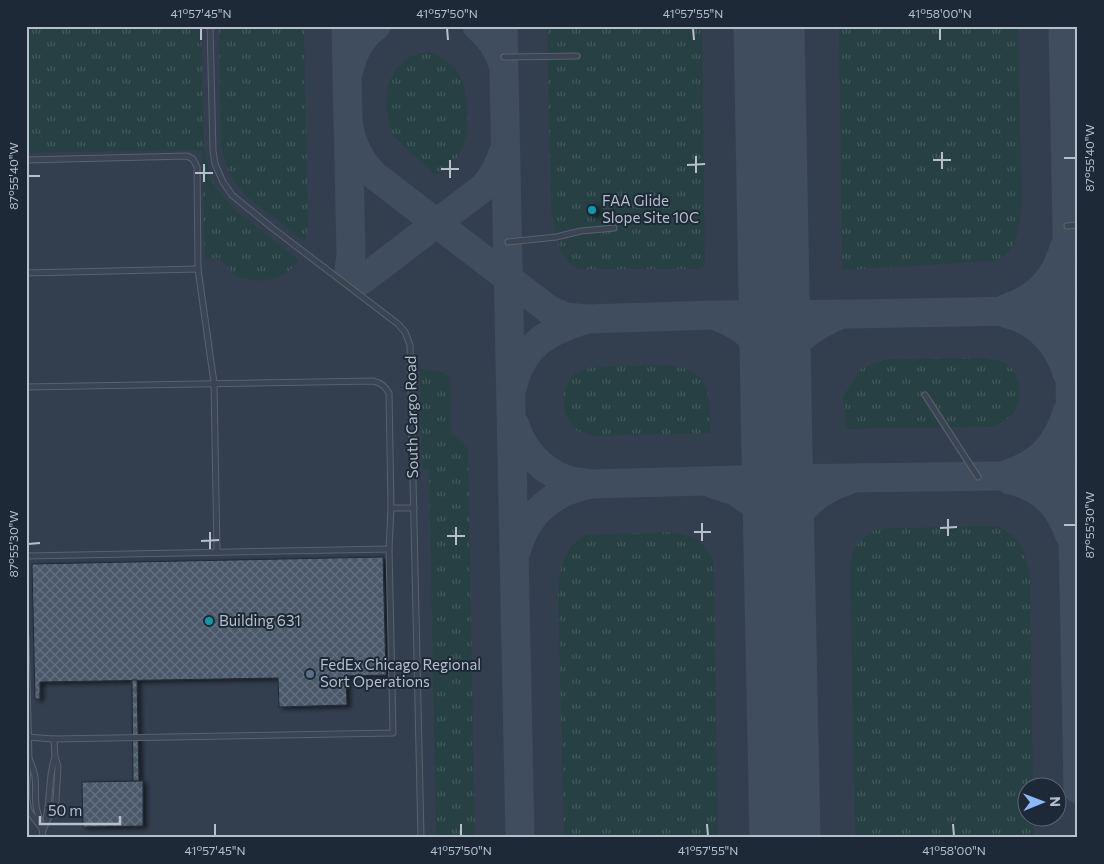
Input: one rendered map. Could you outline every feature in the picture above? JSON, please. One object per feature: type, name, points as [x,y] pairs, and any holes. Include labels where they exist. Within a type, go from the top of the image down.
[{"type":"lane","name":"South Cargo Road","points":[[210,26],[213,151],[215,164],[232,195],[405,332],[410,345],[421,838]]},
{"type":"lane","points":[[504,57],[577,56]]},
{"type":"lane","points":[[26,160],[186,156],[193,160],[197,167],[198,269],[214,383],[217,552]]},
{"type":"lane","points":[[1067,226],[1078,225]]},
{"type":"lane","points":[[508,242],[556,238],[581,231],[614,228]]},
{"type":"lane","points":[[26,272],[198,269]]},
{"type":"lane","points":[[26,387],[373,381],[380,382],[386,387],[389,393],[391,508],[389,548],[392,733],[54,739],[27,737]]},
{"type":"lane","points":[[925,395],[978,477]]},
{"type":"lane","points":[[391,508],[414,508]]},
{"type":"lane","points":[[26,556],[389,548]]},
{"type":"lane","points":[[26,638],[29,810],[43,830]]},
{"type":"lane","points":[[43,830],[56,802],[58,766],[55,757],[54,739]]},
{"type":"lane","points":[[29,759],[36,772],[36,808],[43,830],[43,838]]},
{"type":"shaded area","points":[[26,26],[1078,26],[1078,838],[26,838]]},
{"type":"green space","points":[[26,26],[201,26],[204,149],[210,176],[216,188],[236,211],[299,260],[294,267],[279,276],[261,281],[243,279],[235,275],[219,257],[205,259],[202,150],[26,153]]},
{"type":"green space","points":[[219,26],[304,26],[308,224],[305,242],[246,196],[234,181],[226,165],[221,145]]},
{"type":"green space","points":[[547,26],[702,26],[705,266],[697,269],[579,269],[568,262],[559,248],[551,209]]},
{"type":"green space","points":[[839,26],[1018,26],[1022,207],[1017,235],[1009,252],[995,261],[842,270]]},
{"type":"green space","points":[[427,52],[435,54],[454,67],[463,85],[466,97],[467,123],[463,146],[459,155],[440,174],[433,173],[393,136],[386,108],[388,85],[396,68],[409,57]]},
{"type":"green space","points":[[986,358],[1001,361],[1010,367],[1019,386],[1017,406],[1012,415],[1001,423],[992,427],[847,429],[843,397],[860,369],[886,359]]},
{"type":"green space","points":[[672,365],[691,371],[703,382],[709,398],[710,433],[595,436],[575,430],[564,412],[564,389],[575,373],[593,367]]},
{"type":"green space","points":[[420,369],[443,372],[450,378],[451,433],[468,447],[475,838],[436,838],[429,469],[422,469]]},
{"type":"green space","points":[[996,526],[1011,534],[1023,550],[1030,574],[1033,776],[1016,776],[1016,826],[1034,826],[1034,838],[855,838],[850,568],[853,551],[858,543],[874,530]]},
{"type":"green space","points":[[672,532],[698,540],[714,562],[718,838],[564,838],[558,591],[564,558],[572,546],[586,535]]},
{"type":"building","name":"FAA Glide Slope Site 10C","points":[[588,205],[596,205],[596,215],[588,215]]},
{"type":"building","name":"Building 631","points":[[383,557],[386,675],[346,676],[347,705],[279,707],[278,678],[40,682],[40,699],[35,699],[32,564]]},
{"type":"building","points":[[132,680],[137,680],[139,781],[133,781]]},
{"type":"building","points":[[143,781],[143,826],[83,827],[82,782]]},
{"type":"taxiway","points":[[346,26],[351,255],[349,270]]},
{"type":"taxiway","points":[[349,70],[358,45],[376,26]]},
{"type":"taxiway","points":[[477,26],[493,44],[503,65]]},
{"type":"taxiway","points":[[503,26],[520,838]]},
{"type":"taxiway","points":[[1063,26],[1078,789]]},
{"type":"taxiway","points":[[348,123],[357,151],[364,164],[374,175],[548,309],[565,317],[587,319],[714,315],[1078,310]]},
{"type":"taxiway","points":[[362,280],[484,187],[491,179],[504,151]]},
{"type":"taxiway","points":[[1007,308],[1027,299],[1043,286],[1056,269],[1064,248]]},
{"type":"taxiway","points":[[1005,313],[1026,321],[1044,334],[1058,352],[1067,373]]},
{"type":"taxiway","points":[[716,316],[738,326],[754,340],[767,358],[775,380],[791,348],[815,327],[837,316]]},
{"type":"taxiway","points":[[513,385],[518,371],[531,349],[561,328],[587,319]]},
{"type":"taxiway","points":[[1008,474],[1029,464],[1046,451],[1058,434],[1067,412]]},
{"type":"taxiway","points":[[515,425],[528,451],[541,465],[567,480],[591,484],[778,479],[1078,475]]},
{"type":"taxiway","points":[[1010,480],[1022,483],[1048,499],[1061,515],[1070,536]]},
{"type":"taxiway","points":[[713,484],[735,491],[754,504],[780,540],[808,504],[825,490],[847,481]]},
{"type":"taxiway","points":[[517,549],[528,525],[535,514],[544,506],[565,492],[591,484]]},
{"type":"runway","points":[[769,26],[785,838]]},
{"type":"place","name":"FAA Glide Slope Site 10C","points":[[592,210]]},
{"type":"place","name":"Building 631","points":[[209,621]]},
{"type":"place","name":"FedEx Chicago Regional Sort Operations","points":[[310,674]]}]
